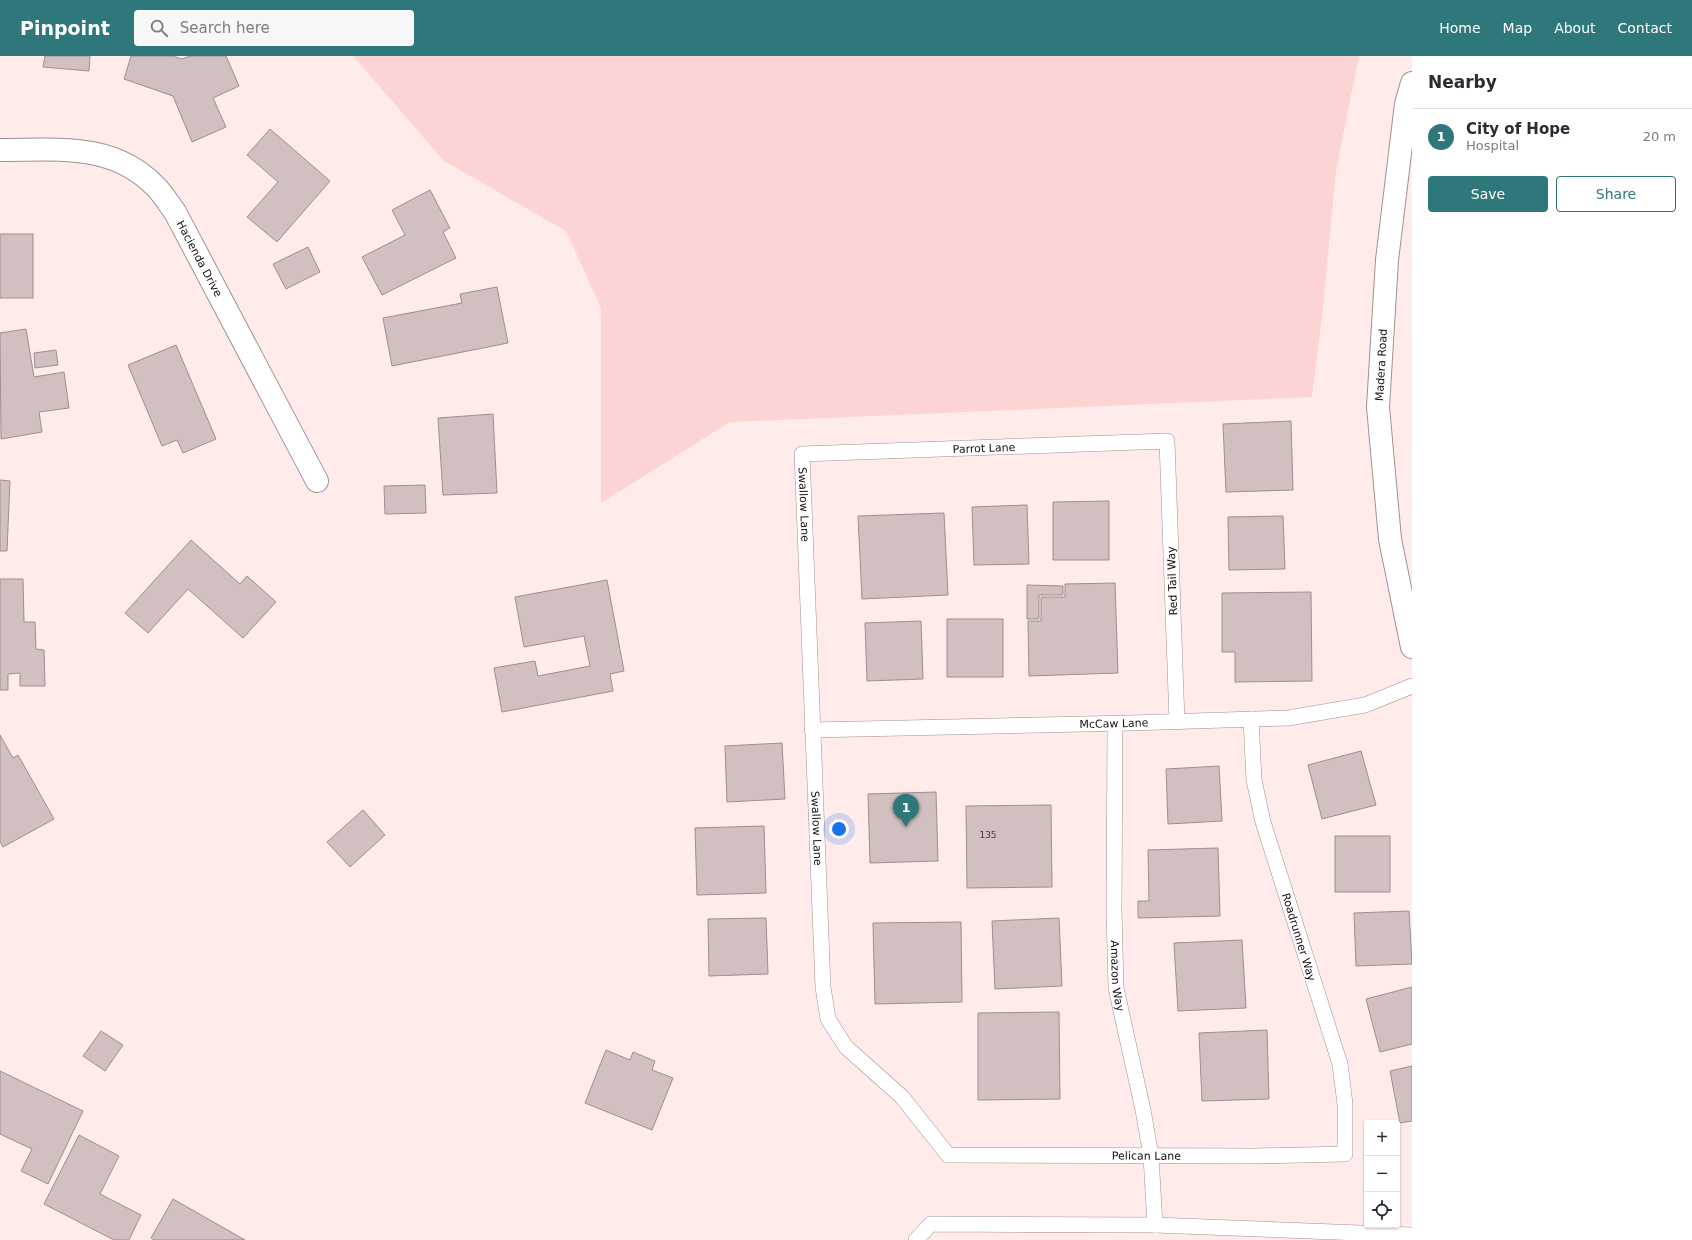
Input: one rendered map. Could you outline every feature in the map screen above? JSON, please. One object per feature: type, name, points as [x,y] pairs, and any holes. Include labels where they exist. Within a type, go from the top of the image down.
[{"type":"main road","name":"Madera Road","points":[[1412,83],[1406,104],[1387,260],[1378,407],[1390,540],[1412,647]]},
{"type":"main road","name":"Hacienda Drive","points":[[0,150],[76,149],[110,157],[136,170],[157,188],[175,212],[317,481]]},
{"type":"lane","name":"Parrot Lane","points":[[802,454],[1167,441]]},
{"type":"lane","name":"Red Tail Way","points":[[1167,441],[1177,722]]},
{"type":"lane","name":"Swallow Lane","points":[[802,454],[823,987],[828,1019],[846,1047],[902,1097],[948,1155]]},
{"type":"lane","name":"McCaw Lane","points":[[812,730],[1115,724],[1288,718],[1365,705],[1412,686]]},
{"type":"lane","name":"Roadrunner Way","points":[[1251,719],[1254,780],[1263,822],[1340,1064],[1345,1104],[1345,1154]]},
{"type":"lane","name":"Amazon Way","points":[[1115,724],[1114,911],[1116,988],[1143,1110],[1151,1156],[1155,1225]]},
{"type":"lane","name":"Pelican Lane","points":[[948,1155],[1151,1156],[1345,1154]]},
{"type":"lane","points":[[916,1240],[931,1224],[1155,1225],[1412,1235]]},
{"type":"shaded area","points":[[353,56],[1359,56],[1336,170],[1323,308],[1312,397],[730,422],[601,503],[601,308],[566,231],[444,161]]},
{"type":"building","points":[[45,56],[90,56],[89,71],[43,67]]},
{"type":"building","points":[[131,56],[172,56],[182,59],[190,56],[226,56],[239,86],[213,98],[226,127],[192,142],[173,96],[124,79]]},
{"type":"building","points":[[270,129],[330,181],[277,242],[247,217],[278,182],[247,155]]},
{"type":"building","points":[[430,190],[450,228],[443,232],[456,258],[382,295],[362,257],[405,235],[392,210]]},
{"type":"building","points":[[0,234],[33,234],[33,298],[0,298]]},
{"type":"building","points":[[308,247],[320,272],[286,289],[273,264]]},
{"type":"building","points":[[497,287],[508,343],[392,366],[383,318],[462,303],[460,294]]},
{"type":"building","points":[[26,329],[34,377],[64,372],[69,408],[39,412],[42,432],[1,439],[0,333]]},
{"type":"building","points":[[176,345],[216,439],[183,453],[177,440],[162,446],[128,365]]},
{"type":"building","points":[[56,350],[58,365],[35,368],[34,353]]},
{"type":"building","points":[[493,414],[497,493],[443,495],[438,418]]},
{"type":"building","points":[[1291,421],[1293,490],[1226,492],[1223,424]]},
{"type":"building","points":[[0,480],[10,481],[7,551],[0,551]]},
{"type":"building","points":[[425,485],[426,513],[385,514],[384,486]]},
{"type":"building","points":[[1109,501],[1109,560],[1053,560],[1053,502]]},
{"type":"building","points":[[1027,505],[1029,564],[974,565],[972,507]]},
{"type":"building","points":[[944,513],[948,595],[862,599],[858,516]]},
{"type":"building","points":[[1283,516],[1285,569],[1229,570],[1228,517]]},
{"type":"building","points":[[191,540],[240,584],[247,576],[276,602],[243,638],[188,589],[148,633],[125,613]]},
{"type":"building","points":[[0,579],[23,579],[24,622],[35,622],[36,649],[44,650],[45,686],[20,686],[20,673],[8,674],[8,690],[0,690]]},
{"type":"building","points":[[607,580],[624,671],[610,674],[613,691],[502,712],[494,668],[535,661],[538,676],[590,666],[584,636],[524,647],[515,597]]},
{"type":"building","points":[[1115,583],[1118,673],[1029,676],[1028,621],[1041,621],[1041,597],[1065,597],[1065,584]]},
{"type":"building","points":[[1027,585],[1063,586],[1063,595],[1039,595],[1039,619],[1027,619]]},
{"type":"building","points":[[1311,592],[1312,681],[1235,682],[1235,652],[1222,652],[1222,593]]},
{"type":"building","points":[[947,619],[1003,619],[1003,677],[947,677]]},
{"type":"building","points":[[921,621],[923,679],[867,681],[865,623]]},
{"type":"building","points":[[0,735],[13,758],[18,755],[54,819],[3,847],[0,842]]},
{"type":"building","points":[[782,743],[785,799],[727,802],[725,746]]},
{"type":"building","points":[[1361,751],[1376,805],[1322,819],[1308,765]]},
{"type":"building","points":[[1219,766],[1222,821],[1168,824],[1166,769]]},
{"type":"building","points":[[936,792],[938,861],[870,863],[868,794]]},
{"type":"building","points":[[1051,805],[1052,887],[967,888],[966,806]]},
{"type":"building","points":[[363,810],[385,835],[350,867],[327,842]]},
{"type":"building","points":[[764,826],[766,893],[697,895],[695,828]]},
{"type":"building","points":[[1335,836],[1390,836],[1390,892],[1335,892]]},
{"type":"building","points":[[1218,848],[1220,916],[1138,918],[1138,901],[1149,901],[1148,850]]},
{"type":"building","points":[[1409,911],[1412,964],[1356,966],[1354,913]]},
{"type":"building","points":[[766,918],[768,974],[709,976],[708,919]]},
{"type":"building","points":[[1059,918],[1062,986],[995,989],[992,921]]},
{"type":"building","points":[[961,922],[962,1002],[875,1004],[873,923]]},
{"type":"building","points":[[1242,940],[1246,1008],[1178,1011],[1174,943]]},
{"type":"building","points":[[1412,987],[1412,1044],[1380,1052],[1366,999]]},
{"type":"building","points":[[1059,1012],[1060,1099],[978,1100],[978,1013]]},
{"type":"building","points":[[1267,1030],[1269,1099],[1202,1101],[1199,1033]]},
{"type":"building","points":[[101,1031],[123,1045],[105,1071],[83,1056]]},
{"type":"building","points":[[606,1050],[630,1060],[633,1052],[655,1061],[652,1070],[673,1078],[652,1130],[585,1103]]},
{"type":"building","points":[[1412,1066],[1412,1121],[1400,1123],[1390,1071]]},
{"type":"building","points":[[0,1071],[83,1111],[48,1184],[21,1171],[32,1149],[0,1134]]},
{"type":"building","points":[[79,1135],[119,1156],[100,1194],[141,1215],[129,1240],[114,1240],[44,1204]]},
{"type":"building","points":[[173,1199],[245,1240],[154,1240],[151,1238]]},
{"type":"place","name":"City of Hope","points":[[906,827]]}]
